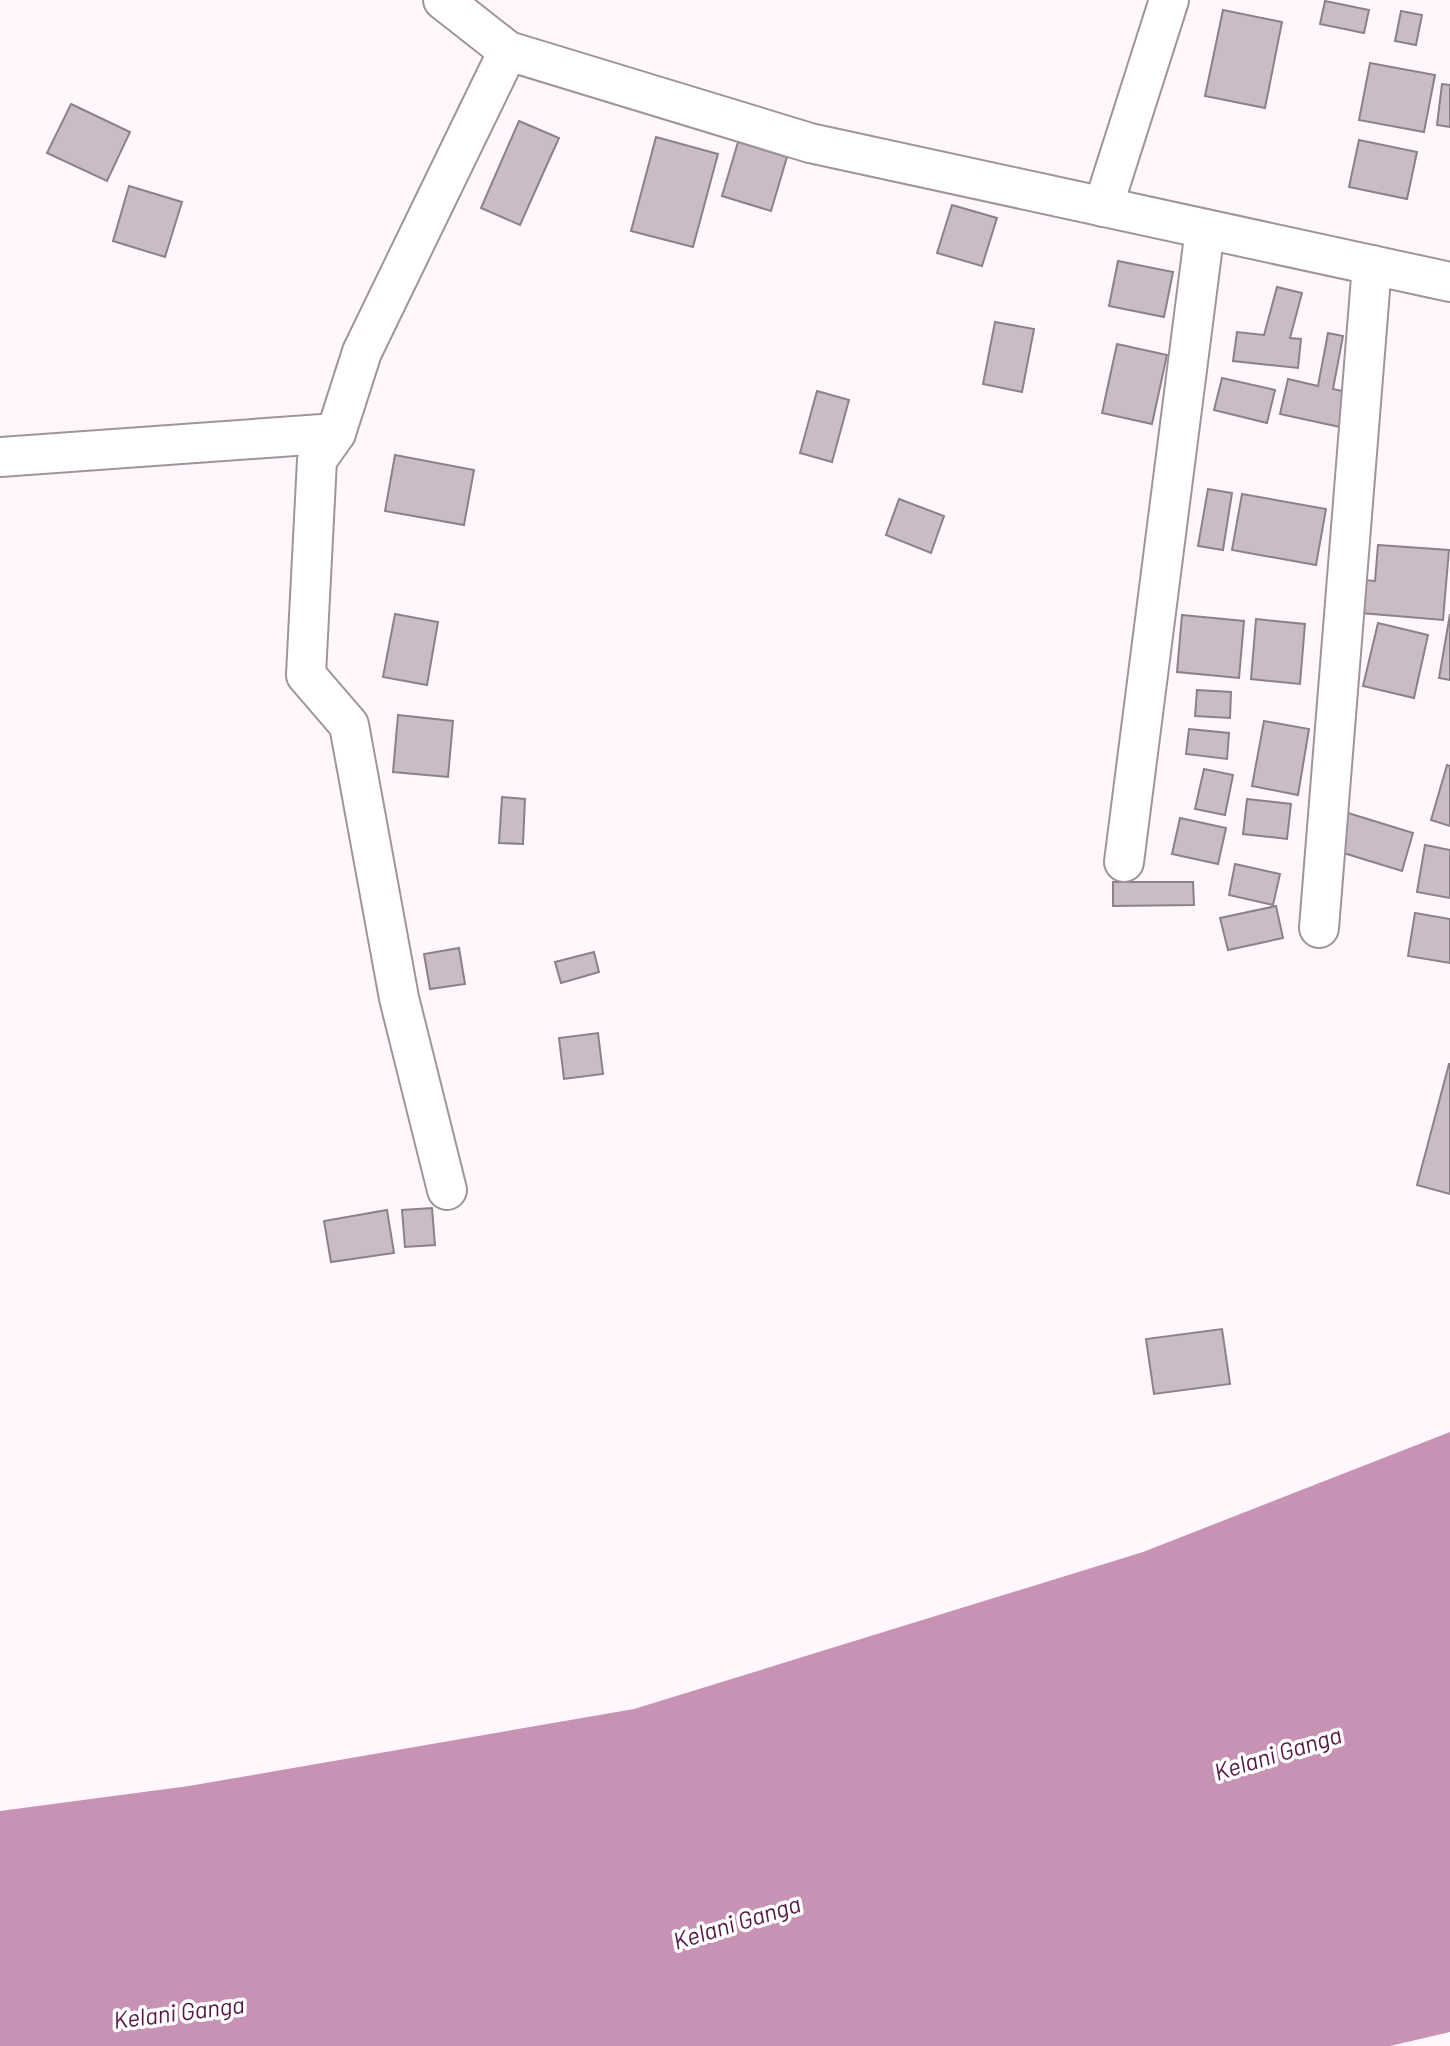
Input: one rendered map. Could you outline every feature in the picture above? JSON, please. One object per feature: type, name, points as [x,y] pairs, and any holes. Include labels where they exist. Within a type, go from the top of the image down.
[{"type":"street","points":[[443,0],[508,51],[810,143],[1450,282]]},
{"type":"street","points":[[1103,207],[1170,0]]},
{"type":"street","points":[[447,1190],[399,998],[349,724],[306,675],[317,460],[336,433],[362,352],[508,51]]},
{"type":"street","points":[[1124,862],[1205,229]]},
{"type":"street","points":[[1319,928],[1372,265]]},
{"type":"street","points":[[0,457],[336,433]]},
{"type":"water","name":"Kelani Ganga","points":[[1450,1432],[1450,2032],[1390,2046],[0,2046],[0,1811],[189,1786],[634,1709],[1143,1552]]},
{"type":"building","points":[[1325,1],[1369,10],[1364,33],[1320,24]]},
{"type":"building","points":[[1223,10],[1282,22],[1265,108],[1205,96]]},
{"type":"building","points":[[1401,11],[1422,15],[1416,45],[1395,41]]},
{"type":"building","points":[[1370,63],[1435,75],[1424,132],[1359,120]]},
{"type":"building","points":[[1442,84],[1450,85],[1450,127],[1437,125]]},
{"type":"building","points":[[71,104],[130,132],[107,181],[47,153]]},
{"type":"building","points":[[519,121],[559,138],[520,225],[481,208]]},
{"type":"building","points":[[656,137],[718,154],[693,247],[631,231]]},
{"type":"building","points":[[1359,140],[1417,152],[1407,199],[1349,187]]},
{"type":"building","points":[[738,142],[787,157],[771,211],[722,196]]},
{"type":"building","points":[[129,186],[182,202],[165,257],[113,241]]},
{"type":"building","points":[[952,205],[997,218],[982,266],[937,253]]},
{"type":"building","points":[[1118,261],[1173,272],[1164,317],[1109,306]]},
{"type":"building","points":[[1277,287],[1302,293],[1290,338],[1301,339],[1298,368],[1233,361],[1237,332],[1264,335]]},
{"type":"building","points":[[995,322],[1034,329],[1022,392],[983,384]]},
{"type":"building","points":[[1328,333],[1343,336],[1333,389],[1356,394],[1349,429],[1280,414],[1288,379],[1318,386]]},
{"type":"building","points":[[1117,344],[1167,355],[1152,424],[1102,413]]},
{"type":"building","points":[[1222,378],[1275,390],[1267,423],[1214,410]]},
{"type":"building","points":[[817,391],[849,400],[832,462],[800,453]]},
{"type":"building","points":[[395,455],[474,470],[464,525],[385,511]]},
{"type":"building","points":[[1208,489],[1232,493],[1223,550],[1198,546]]},
{"type":"building","points":[[1242,494],[1326,509],[1316,565],[1232,550]]},
{"type":"building","points":[[899,499],[944,516],[931,553],[886,535]]},
{"type":"building","points":[[1378,545],[1449,550],[1443,620],[1349,612],[1352,579],[1375,581]]},
{"type":"building","points":[[395,614],[438,622],[427,685],[383,677]]},
{"type":"building","points":[[1450,614],[1450,680],[1439,678]]},
{"type":"building","points":[[1182,615],[1244,621],[1239,678],[1177,672]]},
{"type":"building","points":[[1256,619],[1305,624],[1300,684],[1251,679]]},
{"type":"building","points":[[1378,623],[1428,635],[1414,698],[1363,686]]},
{"type":"building","points":[[1197,690],[1231,692],[1230,718],[1195,716]]},
{"type":"building","points":[[398,715],[453,721],[448,777],[393,772]]},
{"type":"building","points":[[1264,721],[1309,729],[1298,795],[1252,786]]},
{"type":"building","points":[[1189,729],[1229,733],[1227,759],[1186,754]]},
{"type":"building","points":[[1447,765],[1450,766],[1450,826],[1431,820]]},
{"type":"building","points":[[1204,769],[1233,775],[1225,815],[1195,809]]},
{"type":"building","points":[[502,797],[525,799],[523,844],[499,843]]},
{"type":"building","points":[[1247,799],[1291,804],[1287,839],[1243,834]]},
{"type":"building","points":[[1348,813],[1413,833],[1402,871],[1337,851]]},
{"type":"building","points":[[1180,818],[1226,828],[1218,864],[1172,854]]},
{"type":"building","points":[[1425,845],[1450,850],[1450,898],[1417,892]]},
{"type":"building","points":[[1235,864],[1280,874],[1273,905],[1229,895]]},
{"type":"building","points":[[1113,882],[1193,882],[1194,905],[1113,906]]},
{"type":"building","points":[[1276,906],[1283,938],[1228,950],[1220,918]]},
{"type":"building","points":[[1415,913],[1450,919],[1450,963],[1408,956]]},
{"type":"building","points":[[459,948],[465,984],[430,989],[424,954]]},
{"type":"building","points":[[594,952],[599,972],[561,983],[555,962]]},
{"type":"building","points":[[598,1033],[603,1074],[564,1079],[559,1038]]},
{"type":"building","points":[[1450,1064],[1450,1194],[1417,1185]]},
{"type":"building","points":[[432,1208],[435,1245],[405,1247],[402,1210]]},
{"type":"building","points":[[387,1210],[394,1253],[331,1262],[324,1221]]},
{"type":"building","points":[[1222,1329],[1230,1384],[1154,1394],[1146,1339]]}]
